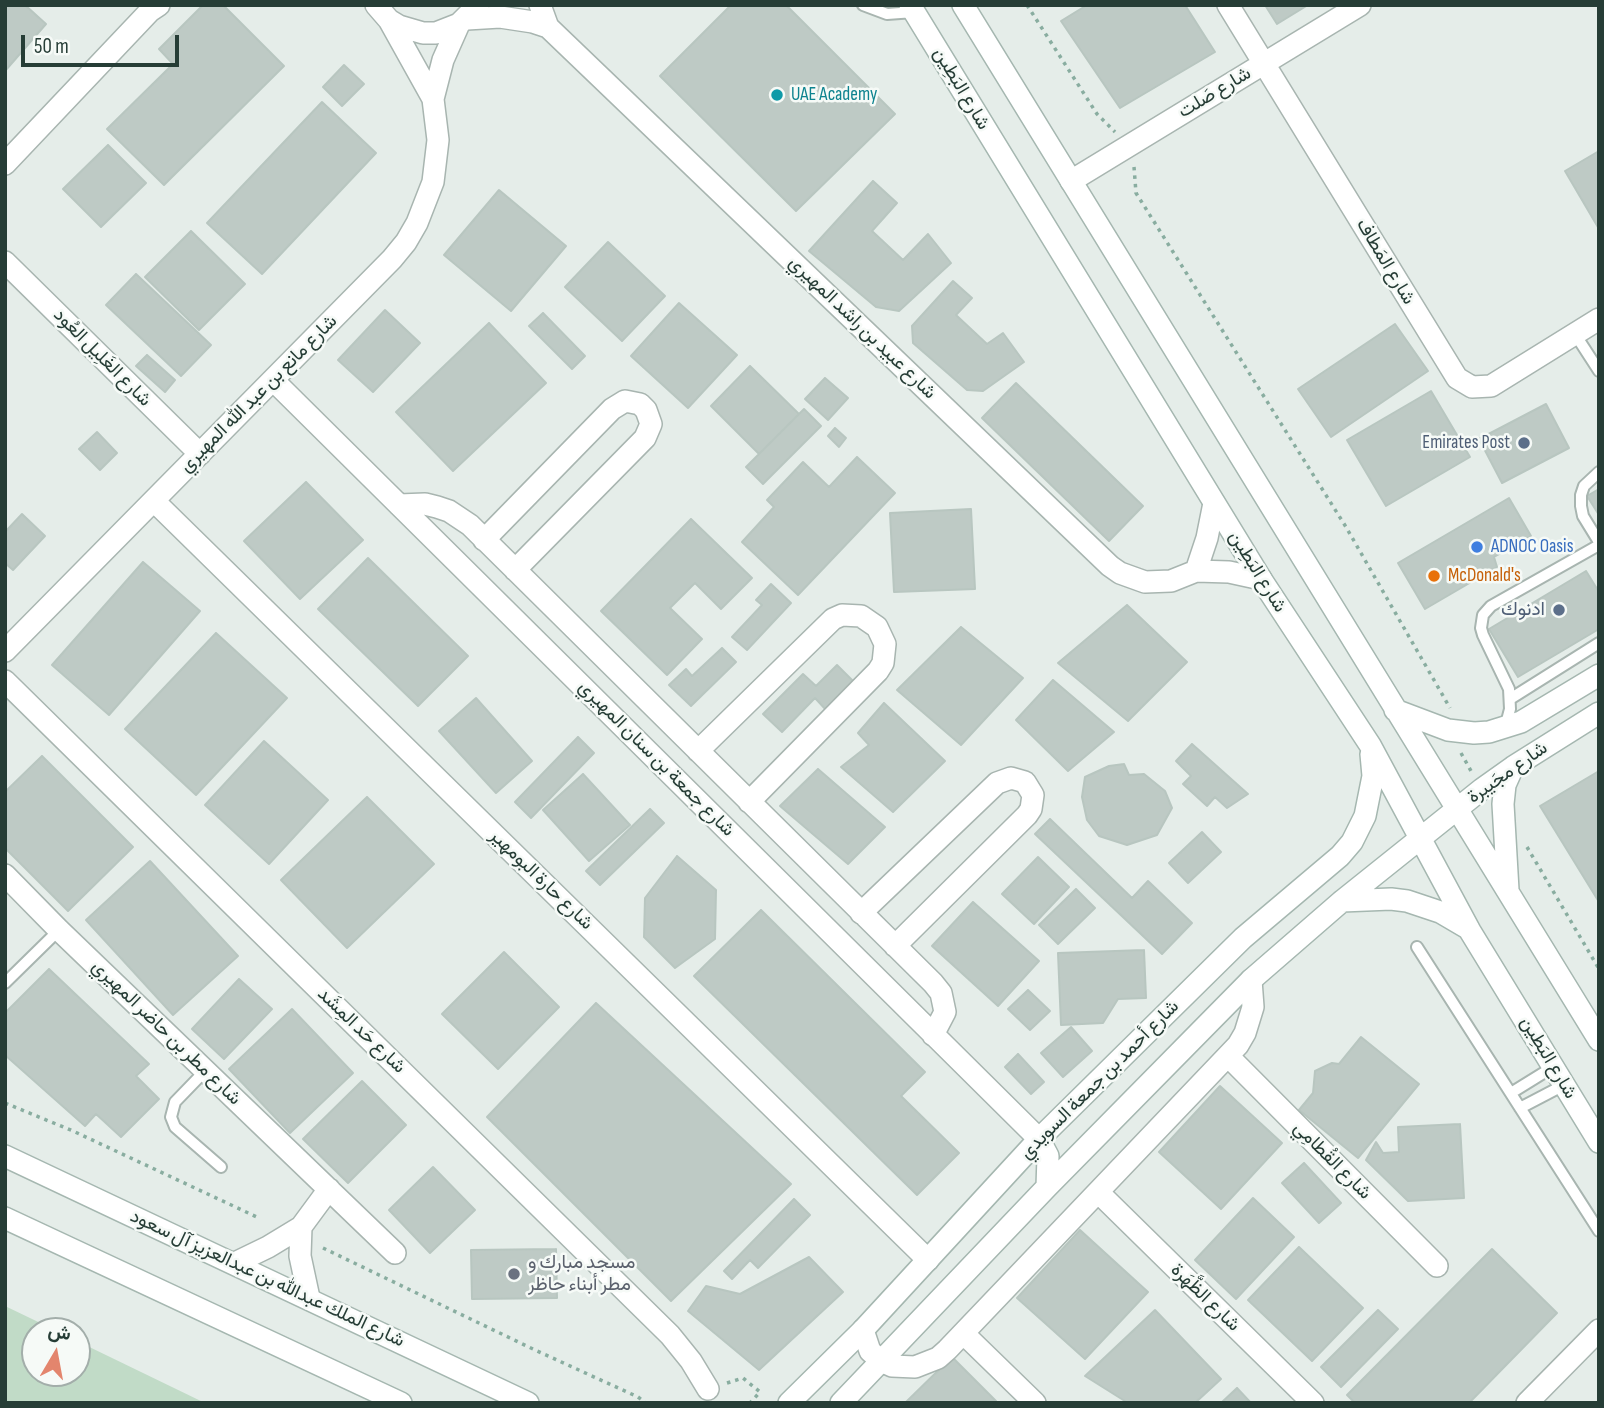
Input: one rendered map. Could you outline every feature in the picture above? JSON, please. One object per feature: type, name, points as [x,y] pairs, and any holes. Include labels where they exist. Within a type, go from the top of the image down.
[{"type":"street","points":[[8,155],[159,5]]},
{"type":"street","name":"شارع عبيد بن راشد المهيري","points":[[540,5],[548,27],[1110,566],[1132,579],[1158,583],[1184,578],[1196,571],[1229,572],[1261,579]]},
{"type":"street","points":[[963,5],[1599,1040]]},
{"type":"street","name":"شارع المَطاف","points":[[1227,5],[1457,378],[1472,387],[1491,386],[1599,319]]},
{"type":"street","name":"شارع صَلت","points":[[1071,181],[1360,5]]},
{"type":"street","name":"شارع البَطِين","points":[[912,8],[1261,579],[1370,745],[1470,931],[1599,1142]]},
{"type":"street","points":[[379,10],[399,26],[424,33],[436,33],[468,16],[508,18],[548,27]]},
{"type":"street","name":"شارع مانع بن عبد الله المهيري","points":[[5,651],[392,259],[417,223],[429,192],[436,161],[437,120],[433,99],[379,10]]},
{"type":"street","name":"شارع مانع بن عبد الله المهيري","points":[[433,99],[443,60],[468,16]]},
{"type":"street","name":"شارع الغَلِيل العُود","points":[[5,262],[200,454]]},
{"type":"street","name":"شارع جمعة بن سنان المهيري","points":[[273,380],[1039,1139]]},
{"type":"street","points":[[484,540],[612,408],[625,401],[640,404],[646,410],[651,424],[645,438],[515,570]]},
{"type":"street","name":"شارع حارة البومهير","points":[[154,501],[928,1260]]},
{"type":"street","points":[[1196,571],[1207,538],[1214,503]]},
{"type":"street","points":[[399,505],[425,504],[449,511],[470,525],[862,913],[941,993],[945,1012],[933,1035]]},
{"type":"street","name":"شارع جمعة بن سنان المهيري","points":[[698,751],[833,619],[851,614],[870,620],[877,627],[885,644],[883,663],[878,671],[749,802]]},
{"type":"street","name":"شارع مجَيبرة","points":[[1395,710],[1456,732],[1474,733],[1505,728],[1533,716],[1599,675]]},
{"type":"street","name":"شارع حَد المِشَد","points":[[5,681],[670,1335],[691,1361],[708,1389]]},
{"type":"street","name":"شارع مجَيبرة","points":[[1421,838],[1513,767],[1599,713]]},
{"type":"street","name":"شارع أحمد بن جمعة السويدي","points":[[789,1403],[863,1330],[1039,1139],[1243,938],[1340,856],[1352,842],[1371,796],[1373,776],[1370,745]]},
{"type":"street","points":[[1508,892],[1503,804],[1505,785],[1513,767]]},
{"type":"street","points":[[862,913],[997,783],[1011,778],[1025,782],[1033,795],[1031,809],[1027,815],[895,946]]},
{"type":"street","name":"شارع أحمد بن جمعة السويدي","points":[[841,1403],[1047,1187],[1251,980],[1341,902],[1421,838]]},
{"type":"street","points":[[1319,873],[1332,882],[1341,902],[1391,899],[1407,901],[1440,912],[1470,931]]},
{"type":"street","name":"شارع مطر بن حاضر المهيري","points":[[5,875],[395,1253]]},
{"type":"street","points":[[863,1330],[866,1345],[881,1362],[903,1367],[927,1363],[938,1358],[964,1334],[1238,1045],[1250,1021],[1253,1007],[1251,980]]},
{"type":"street","name":"شارع القُطامِي","points":[[1228,1055],[1437,1266]]},
{"type":"street","points":[[1039,1139],[1048,1156],[1047,1187]]},
{"type":"street","name":"شارع الملك عبدالله بن عبدالعزيز آل سعود","points":[[5,1156],[528,1403]]},
{"type":"street","points":[[235,1264],[301,1227],[329,1189]]},
{"type":"street","name":"شارع الظَّهَرة","points":[[1098,1192],[1313,1403]]},
{"type":"street","points":[[5,1218],[401,1403]]},
{"type":"street","points":[[301,1227],[301,1264],[309,1298]]},
{"type":"street","points":[[1527,1403],[1599,1330]]},
{"type":"street","points":[[964,1334],[1035,1403]]},
{"type":"lane","points":[[863,5],[887,14],[912,8]]},
{"type":"lane","points":[[1575,334],[1599,371]]},
{"type":"lane","points":[[1505,728],[1510,699],[1506,680],[1483,635],[1483,615],[1491,606],[1599,544],[1583,516],[1581,506],[1584,486],[1599,472]]},
{"type":"lane","points":[[1510,699],[1599,643]]},
{"type":"lane","points":[[5,983],[59,930]]},
{"type":"lane","points":[[1417,947],[1599,1231]]},
{"type":"lane","points":[[205,1071],[175,1102],[171,1117],[175,1127],[221,1167]]},
{"type":"lane","points":[[1511,1093],[1559,1076]]},
{"type":"lane","points":[[1520,1108],[1559,1076]]},
{"type":"path","points":[[1027,5],[1097,114],[1118,135]]},
{"type":"path","points":[[1133,162],[1136,193],[1346,527],[1444,698]]},
{"type":"path","points":[[1454,743],[1474,775]]},
{"type":"path","points":[[1534,862],[1599,969]]},
{"type":"path","points":[[5,1103],[73,1131],[259,1218]]},
{"type":"path","points":[[323,1248],[646,1403]]},
{"type":"path","points":[[708,1389],[743,1378],[761,1392],[750,1403]]},
{"type":"green space","points":[[5,1306],[28,1317],[21,1317],[21,1387],[91,1387],[91,1348],[205,1403],[5,1403]]},
{"type":"building","points":[[5,5],[25,5],[46,24],[5,71]]},
{"type":"building","points":[[203,5],[223,5],[284,66],[164,185],[107,129],[173,64],[159,49]]},
{"type":"building","name":"UAE Academy","points":[[731,5],[786,5],[895,114],[796,211],[660,76]]},
{"type":"building","points":[[1087,5],[1185,5],[1215,52],[1120,108],[1061,21]]},
{"type":"building","points":[[1265,5],[1308,5],[1277,24]]},
{"type":"building","points":[[344,65],[364,84],[342,106],[323,87]]},
{"type":"building","points":[[322,102],[376,153],[262,274],[207,223]]},
{"type":"building","points":[[108,145],[146,183],[101,227],[63,189]]},
{"type":"building","points":[[1599,151],[1599,229],[1565,171]]},
{"type":"building","points":[[873,181],[897,203],[872,231],[903,260],[928,234],[951,263],[899,311],[876,307],[809,251]]},
{"type":"building","points":[[499,190],[566,246],[511,311],[444,255]]},
{"type":"building","points":[[191,231],[245,284],[199,330],[145,277]]},
{"type":"building","points":[[608,242],[665,296],[622,341],[565,287]]},
{"type":"building","points":[[136,274],[211,345],[181,376],[106,305]]},
{"type":"building","points":[[953,281],[972,298],[956,315],[987,344],[1003,333],[1024,362],[983,391],[967,390],[913,343],[912,326]]},
{"type":"building","points":[[679,303],[737,355],[688,408],[631,356]]},
{"type":"building","points":[[385,310],[420,343],[373,392],[338,360]]},
{"type":"building","points":[[543,313],[585,356],[572,369],[529,326]]},
{"type":"building","points":[[489,323],[546,383],[453,471],[396,412]]},
{"type":"building","points":[[1395,324],[1428,371],[1331,437],[1298,389]]},
{"type":"building","points":[[147,355],[175,380],[165,392],[136,366]]},
{"type":"building","points":[[750,366],[799,414],[759,454],[711,406]]},
{"type":"building","points":[[825,378],[848,398],[828,420],[805,399]]},
{"type":"building","points":[[1016,383],[1143,506],[1109,541],[982,418]]},
{"type":"building","points":[[1431,391],[1470,457],[1386,506],[1347,440]]},
{"type":"building","name":"Emirates Post","points":[[1546,404],[1569,448],[1502,483],[1479,439]]},
{"type":"building","points":[[804,409],[821,426],[763,484],[746,467]]},
{"type":"building","points":[[835,428],[846,438],[839,447],[828,436]]},
{"type":"building","points":[[97,432],[117,453],[100,470],[79,449]]},
{"type":"building","points":[[857,457],[895,493],[798,595],[742,542],[774,507],[767,500],[803,462],[829,487]]},
{"type":"building","points":[[306,482],[363,540],[300,599],[244,541]]},
{"type":"building","points":[[1599,489],[1599,515],[1587,496]]},
{"type":"building","points":[[1509,498],[1531,536],[1494,557],[1497,567],[1425,609],[1398,563]]},
{"type":"building","points":[[971,509],[975,589],[894,592],[890,513]]},
{"type":"building","points":[[22,514],[45,536],[13,570],[5,563],[5,532]]},
{"type":"building","points":[[691,519],[752,578],[721,609],[695,583],[670,608],[702,639],[667,675],[601,611]]},
{"type":"building","points":[[368,558],[468,656],[418,706],[318,609]]},
{"type":"building","points":[[143,562],[200,611],[109,715],[52,665]]},
{"type":"building","name":"ادنوك","points":[[1586,571],[1599,592],[1599,629],[1518,677],[1489,629]]},
{"type":"building","points":[[771,584],[791,603],[747,650],[732,637],[762,605],[756,600]]},
{"type":"building","points":[[1127,605],[1187,662],[1128,721],[1058,663]]},
{"type":"building","points":[[961,627],[1023,678],[961,745],[897,690]]},
{"type":"building","points":[[216,633],[287,698],[196,795],[125,729]]},
{"type":"building","points":[[722,648],[736,662],[691,706],[669,685],[686,669],[692,676]]},
{"type":"building","points":[[837,665],[855,683],[827,711],[815,698],[782,732],[763,714],[803,674],[816,686]]},
{"type":"building","points":[[1053,680],[1114,732],[1068,771],[1016,720]]},
{"type":"building","points":[[476,698],[532,761],[496,793],[439,731]]},
{"type":"building","points":[[884,703],[945,761],[893,812],[841,767],[869,745],[858,733]]},
{"type":"building","points":[[578,737],[594,753],[531,818],[515,802]]},
{"type":"building","points":[[264,741],[328,800],[269,864],[205,805]]},
{"type":"building","points":[[1192,744],[1248,794],[1227,808],[1215,797],[1207,806],[1183,784],[1191,776],[1176,761]]},
{"type":"building","points":[[42,756],[133,847],[68,911],[5,848],[5,792]]},
{"type":"building","points":[[1124,764],[1129,775],[1144,774],[1165,791],[1172,808],[1157,835],[1127,845],[1099,836],[1087,820],[1082,797],[1085,777],[1109,766]]},
{"type":"building","points":[[818,769],[885,827],[848,864],[780,806]]},
{"type":"building","points":[[1599,771],[1599,902],[1540,806]]},
{"type":"building","points":[[583,774],[630,825],[589,861],[543,810]]},
{"type":"building","points":[[367,797],[434,864],[347,948],[281,880]]},
{"type":"building","points":[[650,809],[664,823],[600,885],[586,871]]},
{"type":"building","points":[[1050,819],[1132,898],[1148,881],[1192,923],[1162,954],[1035,834]]},
{"type":"building","points":[[1202,832],[1221,852],[1188,883],[1169,863]]},
{"type":"building","points":[[677,856],[716,890],[715,939],[675,968],[644,937],[645,898]]},
{"type":"building","points":[[1038,857],[1069,887],[1034,924],[1002,894]]},
{"type":"building","points":[[150,861],[238,956],[173,1015],[86,920]]},
{"type":"building","points":[[1076,889],[1095,908],[1058,944],[1039,925]]},
{"type":"building","points":[[973,902],[1039,961],[998,1006],[932,946]]},
{"type":"building","points":[[761,910],[925,1072],[901,1096],[959,1153],[917,1195],[694,976]]},
{"type":"building","points":[[1144,950],[1146,998],[1118,999],[1103,1023],[1061,1025],[1058,953]]},
{"type":"building","points":[[504,952],[559,1007],[498,1069],[442,1014]]},
{"type":"building","points":[[49,969],[149,1064],[136,1076],[159,1099],[121,1137],[96,1114],[85,1126],[5,1055],[5,1013]]},
{"type":"building","points":[[239,979],[272,1009],[224,1059],[192,1029]]},
{"type":"building","points":[[1028,990],[1050,1011],[1030,1030],[1008,1009]]},
{"type":"building","points":[[596,1003],[791,1184],[671,1301],[487,1117]]},
{"type":"building","points":[[292,1009],[353,1073],[290,1133],[229,1069]]},
{"type":"building","points":[[1071,1027],[1092,1051],[1063,1077],[1041,1053]]},
{"type":"building","points":[[1361,1037],[1419,1084],[1358,1158],[1299,1110],[1313,1093],[1315,1071],[1332,1063],[1339,1064]]},
{"type":"building","points":[[1018,1054],[1044,1082],[1031,1094],[1005,1067]]},
{"type":"building","points":[[362,1081],[406,1125],[348,1183],[303,1139]]},
{"type":"building","points":[[1220,1086],[1282,1143],[1221,1209],[1159,1152]]},
{"type":"building","points":[[1460,1124],[1464,1198],[1408,1201],[1366,1160],[1376,1142],[1383,1153],[1399,1152],[1398,1127]]},
{"type":"building","points":[[1304,1163],[1341,1203],[1319,1223],[1282,1183]]},
{"type":"building","points":[[433,1167],[475,1210],[430,1253],[389,1210]]},
{"type":"building","points":[[1253,1198],[1294,1237],[1236,1299],[1195,1260]]},
{"type":"building","points":[[794,1199],[810,1215],[758,1268],[750,1260],[732,1279],[724,1271]]},
{"type":"building","points":[[1080,1230],[1148,1292],[1085,1359],[1017,1298]]},
{"type":"building","points":[[1299,1247],[1363,1308],[1312,1361],[1248,1300]]},
{"type":"building","name":"مسجد مبارك و مطر أبناء حاظر","points":[[556,1249],[557,1298],[472,1299],[471,1250]]},
{"type":"building","points":[[1492,1249],[1557,1313],[1469,1403],[1355,1403],[1347,1395]]},
{"type":"building","points":[[809,1257],[843,1292],[759,1370],[688,1311],[706,1286],[740,1294]]},
{"type":"building","points":[[1155,1310],[1221,1379],[1195,1403],[1128,1403],[1085,1376]]},
{"type":"building","points":[[1378,1310],[1398,1329],[1341,1387],[1321,1367]]},
{"type":"building","points":[[952,1357],[996,1401],[905,1403]]},
{"type":"building","points":[[1237,1388],[1251,1403],[1221,1403]]},
{"type":"place","name":"UAE Academy","points":[[777,95]]},
{"type":"place","name":"Emirates Post","points":[[1524,443]]},
{"type":"place","name":"ADNOC Oasis","points":[[1477,547]]},
{"type":"place","name":"McDonald's","points":[[1434,576]]},
{"type":"place","name":"ادنوك","points":[[1559,610]]},
{"type":"place","name":"مسجد مبارك و مطر أبناء حاظر","points":[[514,1274]]}]
